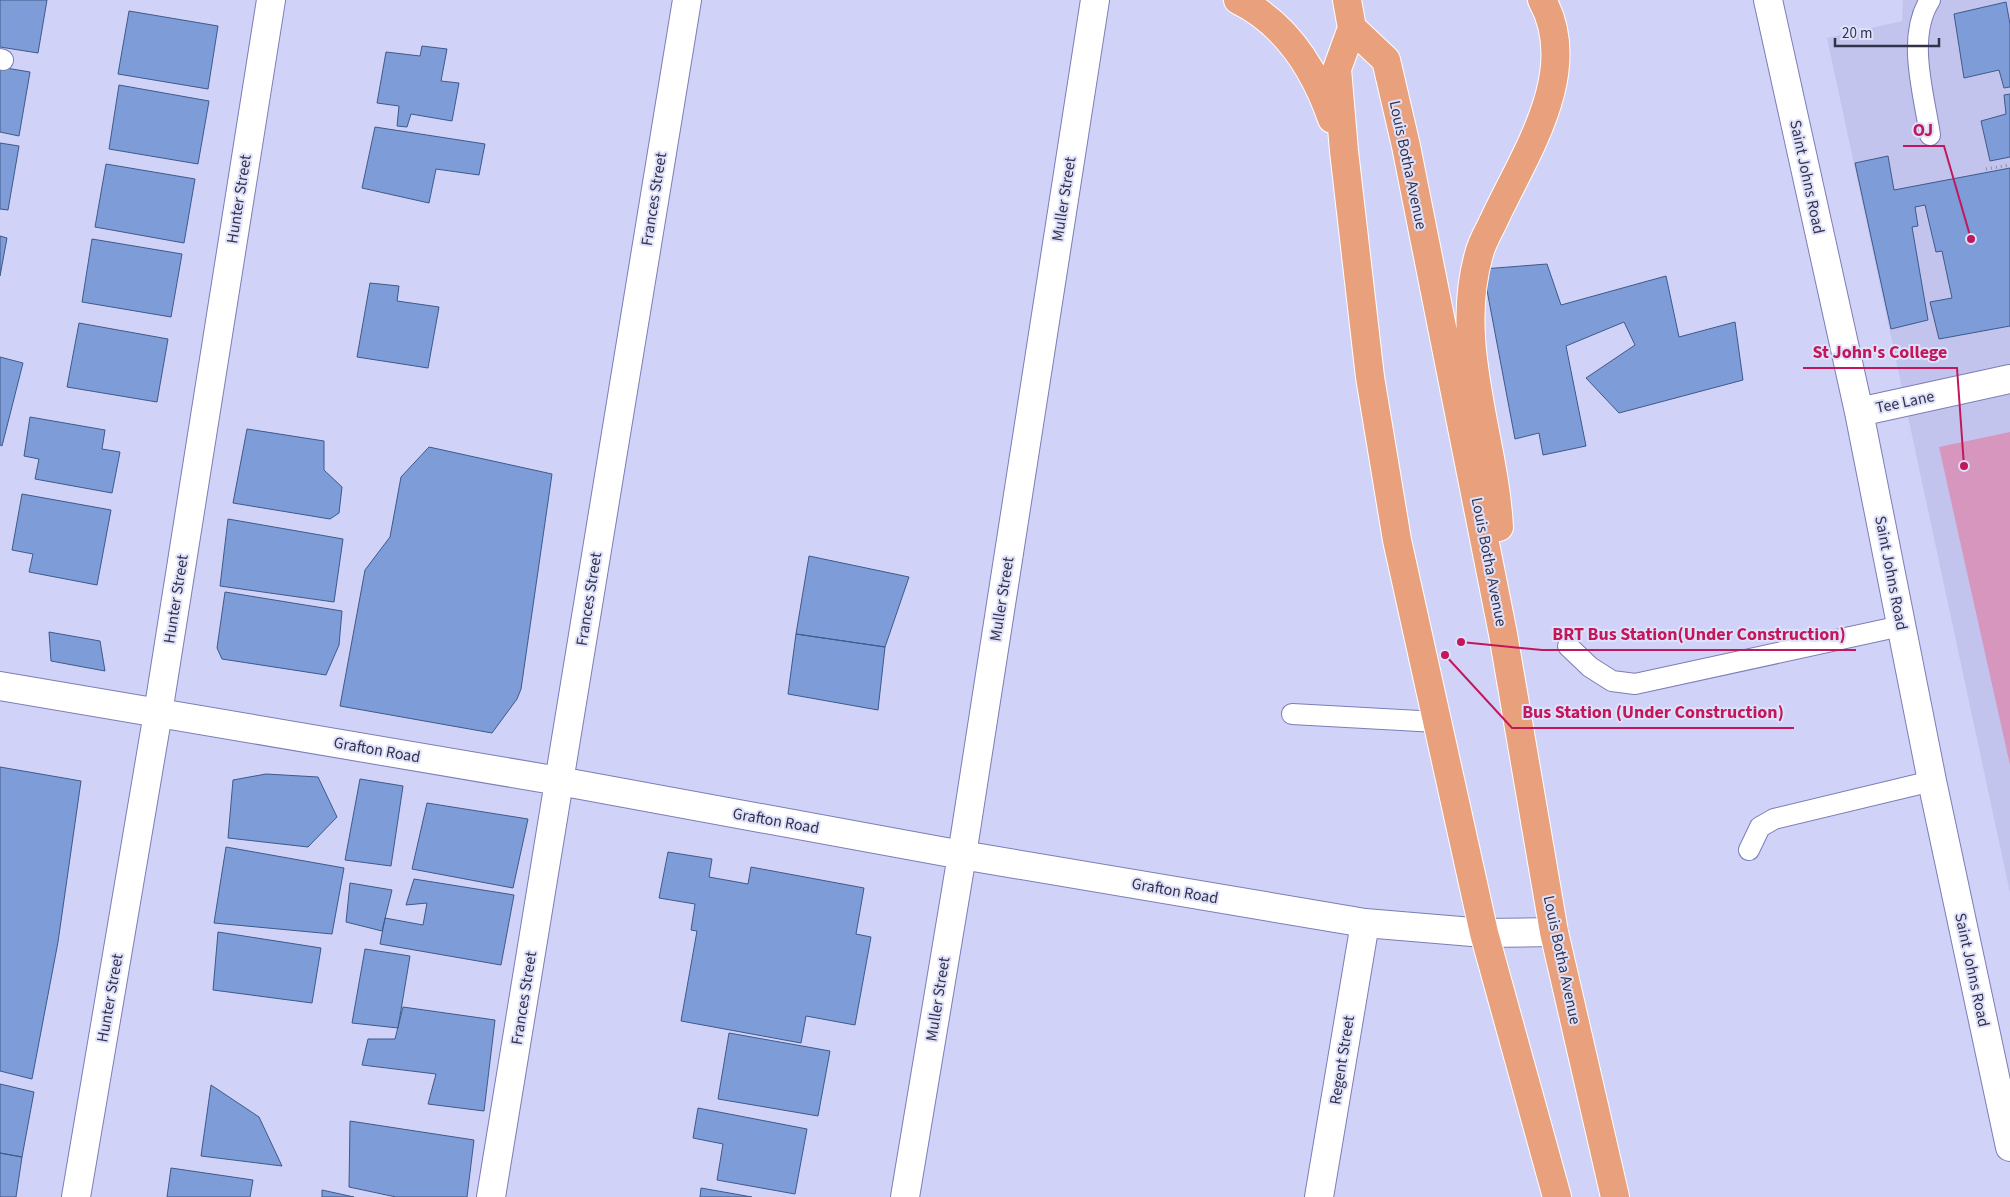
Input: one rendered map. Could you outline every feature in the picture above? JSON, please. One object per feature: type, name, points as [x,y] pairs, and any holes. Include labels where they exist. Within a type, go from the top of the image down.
[{"type":"main road","points":[[1238,0],[1261,13],[1302,56],[1324,97],[1344,151]]},
{"type":"main road","points":[[1347,0],[1352,28],[1336,69],[1370,376],[1397,540],[1484,933],[1557,1197]]},
{"type":"main road","points":[[1504,634],[1498,523],[1470,341],[1469,307],[1471,282],[1479,251],[1536,135],[1552,92],[1555,64],[1554,36],[1542,0]]},
{"type":"main road","name":"Louis Botha Avenue","points":[[1352,28],[1386,60],[1406,146],[1504,634],[1554,932],[1615,1197]]},
{"type":"street","name":"Hunter Street","points":[[76,1197],[158,713],[271,0]]},
{"type":"street","name":"Frances Street","points":[[491,1197],[687,0]]},
{"type":"street","name":"Muller Street","points":[[905,1197],[962,855],[1095,0]]},
{"type":"street","name":"Saint Johns Road","points":[[1768,0],[1859,412],[1932,781],[2010,1147]]},
{"type":"street","name":"Tee Lane","points":[[1859,412],[2010,379]]},
{"type":"street","name":"Grafton Road","points":[[0,686],[560,781],[962,855],[1365,923],[1484,933],[1554,932]]},
{"type":"street","name":"Regent Street","points":[[1319,1197],[1365,923]]},
{"type":"lane","points":[[1930,0],[1925,8],[1916,42],[1930,135]]},
{"type":"lane","points":[[1568,646],[1590,667],[1612,681],[1635,684],[1901,626]]},
{"type":"lane","points":[[1292,714],[1437,722]]},
{"type":"lane","points":[[1749,850],[1760,827],[1774,819],[1932,781]]},
{"type":"path","points":[[1986,169],[2010,165]]},
{"type":"shaded area","points":[[1903,0],[2010,0],[2010,893],[1827,38],[1902,21]]},
{"type":"shaded area","points":[[2010,432],[2010,765],[1939,447]]},
{"type":"building","points":[[0,0],[47,0],[38,53],[0,47]]},
{"type":"building","points":[[2006,2],[2010,24],[2010,87],[2004,88],[1999,70],[1964,78],[1954,14]]},
{"type":"building","points":[[129,11],[218,26],[208,89],[118,74]]},
{"type":"building","points":[[422,46],[447,49],[441,81],[459,83],[452,121],[411,114],[407,127],[397,126],[399,106],[377,103],[386,52],[420,56]]},
{"type":"building","points":[[0,67],[30,72],[19,136],[0,132]]},
{"type":"building","points":[[119,85],[209,101],[198,164],[109,149]]},
{"type":"building","points":[[2010,94],[2010,157],[1990,161],[1981,121],[2006,114],[2004,95]]},
{"type":"building","points":[[375,127],[485,144],[479,175],[436,169],[429,203],[362,188]]},
{"type":"building","points":[[0,143],[19,146],[8,210],[0,209]]},
{"type":"building","points":[[1888,156],[1894,190],[2010,168],[2010,326],[1939,339],[1930,302],[1952,298],[1942,251],[1936,252],[1925,205],[1915,207],[1918,226],[1912,227],[1928,320],[1891,329],[1855,163]]},
{"type":"building","points":[[106,164],[195,179],[184,243],[95,227]]},
{"type":"building","points":[[0,236],[7,238],[0,276]]},
{"type":"building","points":[[92,239],[182,254],[171,317],[82,302]]},
{"type":"building","points":[[1547,264],[1561,305],[1666,276],[1679,337],[1735,322],[1743,380],[1619,413],[1586,378],[1635,345],[1624,322],[1566,346],[1586,446],[1543,455],[1539,433],[1515,439],[1483,269]]},
{"type":"building","points":[[370,283],[399,286],[397,301],[439,307],[428,368],[357,357]]},
{"type":"building","points":[[79,323],[168,339],[157,402],[67,387]]},
{"type":"building","points":[[0,357],[23,363],[2,446],[0,445]]},
{"type":"building","points":[[30,417],[105,430],[102,449],[120,452],[112,493],[35,479],[39,459],[24,456]]},
{"type":"building","points":[[247,429],[324,441],[324,470],[342,487],[339,513],[330,519],[233,503]]},
{"type":"building","points":[[429,447],[552,474],[521,689],[517,699],[492,733],[340,706],[365,570],[390,537],[401,477]]},
{"type":"building","points":[[22,494],[111,510],[97,585],[29,572],[33,554],[12,550]]},
{"type":"building","points":[[228,519],[343,539],[334,602],[220,586]]},
{"type":"building","points":[[809,556],[909,577],[885,647],[796,634]]},
{"type":"building","points":[[225,592],[342,611],[339,645],[326,675],[222,659],[217,648]]},
{"type":"building","points":[[49,632],[100,641],[105,671],[51,661]]},
{"type":"building","points":[[796,634],[885,647],[878,710],[788,694]]},
{"type":"building","points":[[0,767],[81,781],[58,942],[32,1079],[0,1071]]},
{"type":"building","points":[[266,774],[318,777],[337,817],[308,847],[228,838],[233,780]]},
{"type":"building","points":[[360,779],[403,786],[391,866],[345,860]]},
{"type":"building","points":[[427,803],[528,819],[513,888],[412,869]]},
{"type":"building","points":[[226,847],[344,868],[332,934],[214,923]]},
{"type":"building","points":[[668,852],[712,859],[709,877],[748,884],[751,867],[864,888],[856,934],[871,937],[855,1025],[806,1016],[801,1043],[681,1021],[697,931],[691,930],[695,904],[659,898]]},
{"type":"building","points":[[414,879],[514,895],[501,965],[380,944],[385,918],[423,925],[427,903],[406,905]]},
{"type":"building","points":[[350,883],[392,890],[382,931],[346,922]]},
{"type":"building","points":[[218,932],[321,948],[312,1003],[213,990]]},
{"type":"building","points":[[365,949],[410,956],[398,1028],[352,1023]]},
{"type":"building","points":[[403,1007],[495,1020],[484,1111],[428,1104],[436,1074],[362,1065],[368,1039],[395,1039]]},
{"type":"building","points":[[729,1033],[830,1051],[818,1116],[718,1099]]},
{"type":"building","points":[[0,1084],[34,1092],[22,1157],[0,1153]]},
{"type":"building","points":[[211,1085],[259,1117],[282,1166],[201,1156]]},
{"type":"building","points":[[698,1108],[807,1129],[795,1194],[717,1180],[723,1144],[693,1138]]},
{"type":"building","points":[[350,1121],[474,1140],[467,1197],[396,1197],[349,1187]]},
{"type":"building","points":[[0,1153],[22,1157],[16,1197],[0,1197]]},
{"type":"building","points":[[171,1168],[253,1180],[250,1197],[167,1197]]},
{"type":"building","points":[[701,1188],[752,1197],[700,1197]]},
{"type":"building","points":[[322,1190],[354,1197],[322,1197]]},
{"type":"place","name":"OJ","points":[[1971,239]]},
{"type":"place","name":"St John's College","points":[[1964,466]]},
{"type":"place","name":"BRT Bus Station(Under Construction)","points":[[1461,642]]},
{"type":"place","name":"Bus Station (Under Construction)","points":[[1445,655]]}]
